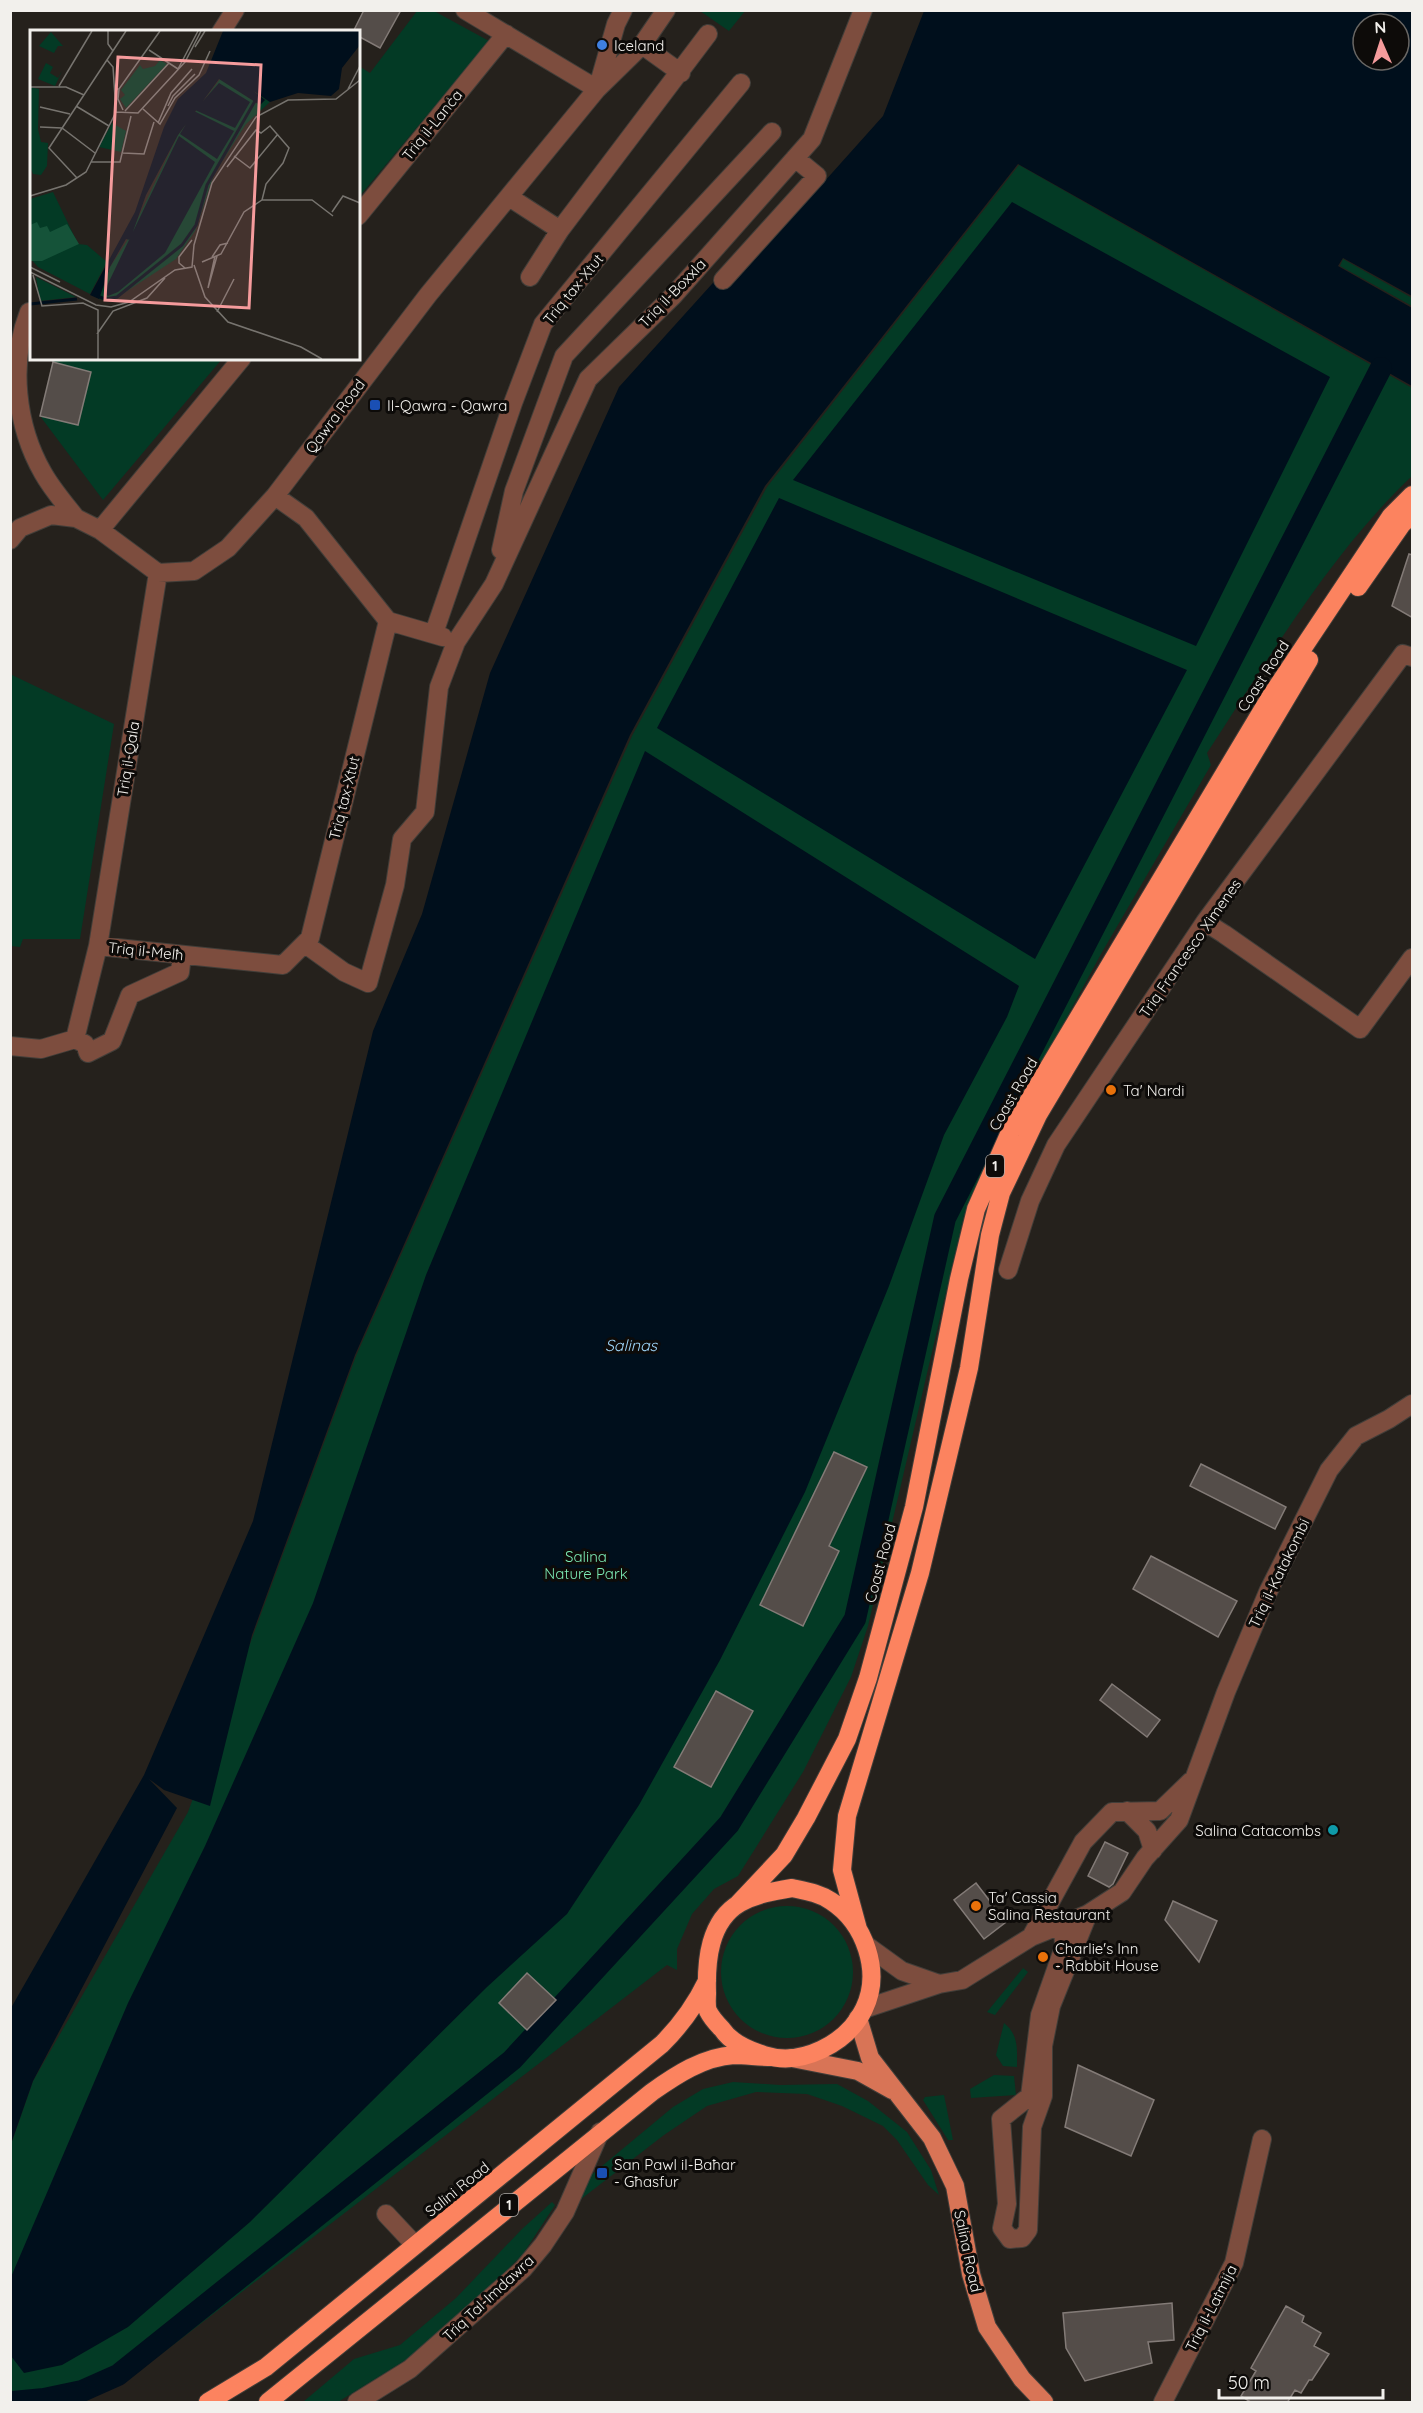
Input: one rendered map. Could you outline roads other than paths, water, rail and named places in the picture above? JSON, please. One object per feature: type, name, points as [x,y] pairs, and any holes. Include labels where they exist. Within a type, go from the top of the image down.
[{"type":"highway","name":"Coast Road","points":[[738,1904],[784,1855],[847,1739],[868,1678],[914,1507],[959,1279],[976,1209],[1010,1132],[1269,699],[1390,516],[1413,495]]},
{"type":"highway","name":"Coast Road","points":[[862,1937],[842,1870],[847,1816],[920,1573],[969,1368],[990,1235],[1001,1193],[1038,1115],[1319,642],[1402,524],[1413,515]]},
{"type":"highway","name":"1","points":[[268,2403],[600,2132],[678,2074],[705,2062],[733,2055],[772,2057],[792,2058],[817,2052],[839,2039],[861,2013],[870,1982],[870,1964],[862,1937],[846,1913],[830,1900],[812,1892],[792,1888],[758,1895],[738,1904],[721,1921],[708,1950],[708,2010],[724,2033],[746,2049],[772,2057]]},
{"type":"highway","name":"Salini Road","points":[[208,2403],[267,2367],[662,2043],[679,2027],[696,2004],[707,1981]]},
{"type":"main road","name":"Salina Road","points":[[861,2013],[870,2058],[932,2138],[955,2186],[971,2274],[987,2327],[1022,2379],[1044,2403]]},
{"type":"main road","name":"Salina Road","points":[[792,2058],[858,2071],[899,2094]]},
{"type":"street","points":[[222,30],[235,10]]},
{"type":"street","points":[[465,10],[597,89]]},
{"type":"street","name":"Qawra Road","points":[[597,89],[616,24],[623,10]]},
{"type":"street","name":"Qawra Road","points":[[158,573],[194,571],[228,548],[274,496],[428,295],[597,89],[642,45],[666,10]]},
{"type":"street","name":"Triq il-Boxxla","points":[[305,944],[344,972],[368,983],[395,885],[402,839],[425,812],[438,687],[456,642],[494,584],[588,379],[673,296],[812,139],[863,10]]},
{"type":"street","name":"Triq il-Lanċa","points":[[360,214],[506,34]]},
{"type":"street","points":[[530,277],[560,230],[681,73],[708,34]]},
{"type":"street","points":[[642,45],[681,73]]},
{"type":"street","name":"Triq tax-Xtut","points":[[434,633],[513,403],[543,324],[741,83]]},
{"type":"street","name":"Triq il-Boxxla","points":[[494,584],[514,491],[564,356],[772,132]]},
{"type":"street","points":[[723,280],[817,176],[795,158]]},
{"type":"street","points":[[509,197],[560,230]]},
{"type":"street","points":[[10,313],[30,310],[20,346],[18,376],[21,415],[28,444],[43,474],[76,518]]},
{"type":"street","points":[[100,530],[240,360]]},
{"type":"street","points":[[274,496],[306,518],[388,621],[434,633],[456,642]]},
{"type":"street","points":[[10,540],[20,528],[51,515],[76,518],[100,530],[158,573]]},
{"type":"street","name":"Triq il-Qala","points":[[98,946],[158,573]]},
{"type":"street","name":"Triq tax-Xtut","points":[[283,965],[310,938],[388,621]]},
{"type":"street","name":"Triq Francesco Ximenes","points":[[1008,1270],[1030,1202],[1056,1145],[1205,922],[1403,654],[1413,657]]},
{"type":"street","points":[[1205,922],[1360,1029],[1413,958]]},
{"type":"street","name":"Triq il-Melħ","points":[[75,1039],[98,946],[283,965]]},
{"type":"street","points":[[10,1046],[41,1049],[75,1039],[85,1044],[88,1053],[112,1041],[130,995],[180,972],[182,955]]},
{"type":"street","name":"Triq il-Katakombi","points":[[861,2013],[939,1984],[962,1980],[1031,1937],[1088,1914],[1122,1892],[1179,1820],[1192,1779],[1268,1592],[1329,1470],[1356,1436],[1413,1404]]},
{"type":"street","name":"Triq il-Katakombi","points":[[1031,1937],[1083,1842],[1112,1812],[1160,1811],[1192,1779]]},
{"type":"street","points":[[1127,1811],[1147,1831],[1153,1850]]},
{"type":"street","points":[[1063,1923],[1064,1947],[1040,2015],[1030,2096],[1001,2119],[1007,2204],[1002,2228],[1010,2239],[1022,2238],[1028,2230],[1032,2127],[1043,2096],[1043,2046],[1051,2006],[1088,1914]]},
{"type":"street","points":[[862,1937],[902,1971],[939,1984]]},
{"type":"street","name":"Triq Tal-Imdawra","points":[[357,2403],[410,2369],[523,2269],[564,2212],[600,2132]]},
{"type":"street","name":"Triq il-Latmija","points":[[1163,2403],[1234,2263],[1263,2139]]},
{"type":"street","points":[[386,2214],[415,2246]]},
{"type":"water","points":[[924,11],[1412,11],[1412,296],[1343,258],[1338,266],[1412,308],[1412,386],[1018,164],[765,486],[630,735],[355,1355],[252,1635],[210,1806],[164,1790],[149,1779],[177,1808],[33,2081],[11,2144],[11,2008],[144,1775],[253,1521],[373,1031],[422,914],[490,673],[619,387],[730,264],[731,286],[883,116]]},
{"type":"water","points":[[1012,202],[1330,377],[1196,646],[793,480]]},
{"type":"water","points":[[779,498],[1187,670],[1035,959],[657,728]]},
{"type":"water","name":"Salinas","points":[[645,751],[1019,986],[1007,1017],[944,1135],[889,1286],[805,1492],[720,1660],[639,1805],[567,1914],[487,1987],[250,2222],[128,2327],[62,2365],[24,2373],[11,2356],[11,2277],[128,2003],[205,1846],[313,1603],[426,1275]]},
{"type":"waterway","points":[[13,2402],[44,2399],[82,2391],[118,2375],[512,2060],[729,1824],[855,1619],[945,1218],[1381,368]]},
{"type":"place","name":"Iceland","points":[[602,45]]},
{"type":"place","name":"Il-Qawra - Qawra","points":[[375,405]]},
{"type":"place","name":"Ta' Nardi","points":[[1111,1090]]},
{"type":"place","name":"Salina Catacombs","points":[[1333,1830]]},
{"type":"place","name":"Ta' Cassia Salina Restaurant","points":[[976,1906]]},
{"type":"place","name":"Charlie's Inn - Rabbit House","points":[[1043,1957]]},
{"type":"place","name":"San Pawl il-Baħar - Għasfur","points":[[602,2173]]},
{"type":"park label","name":"Salina Nature Park","points":[[586,1564]]}]
